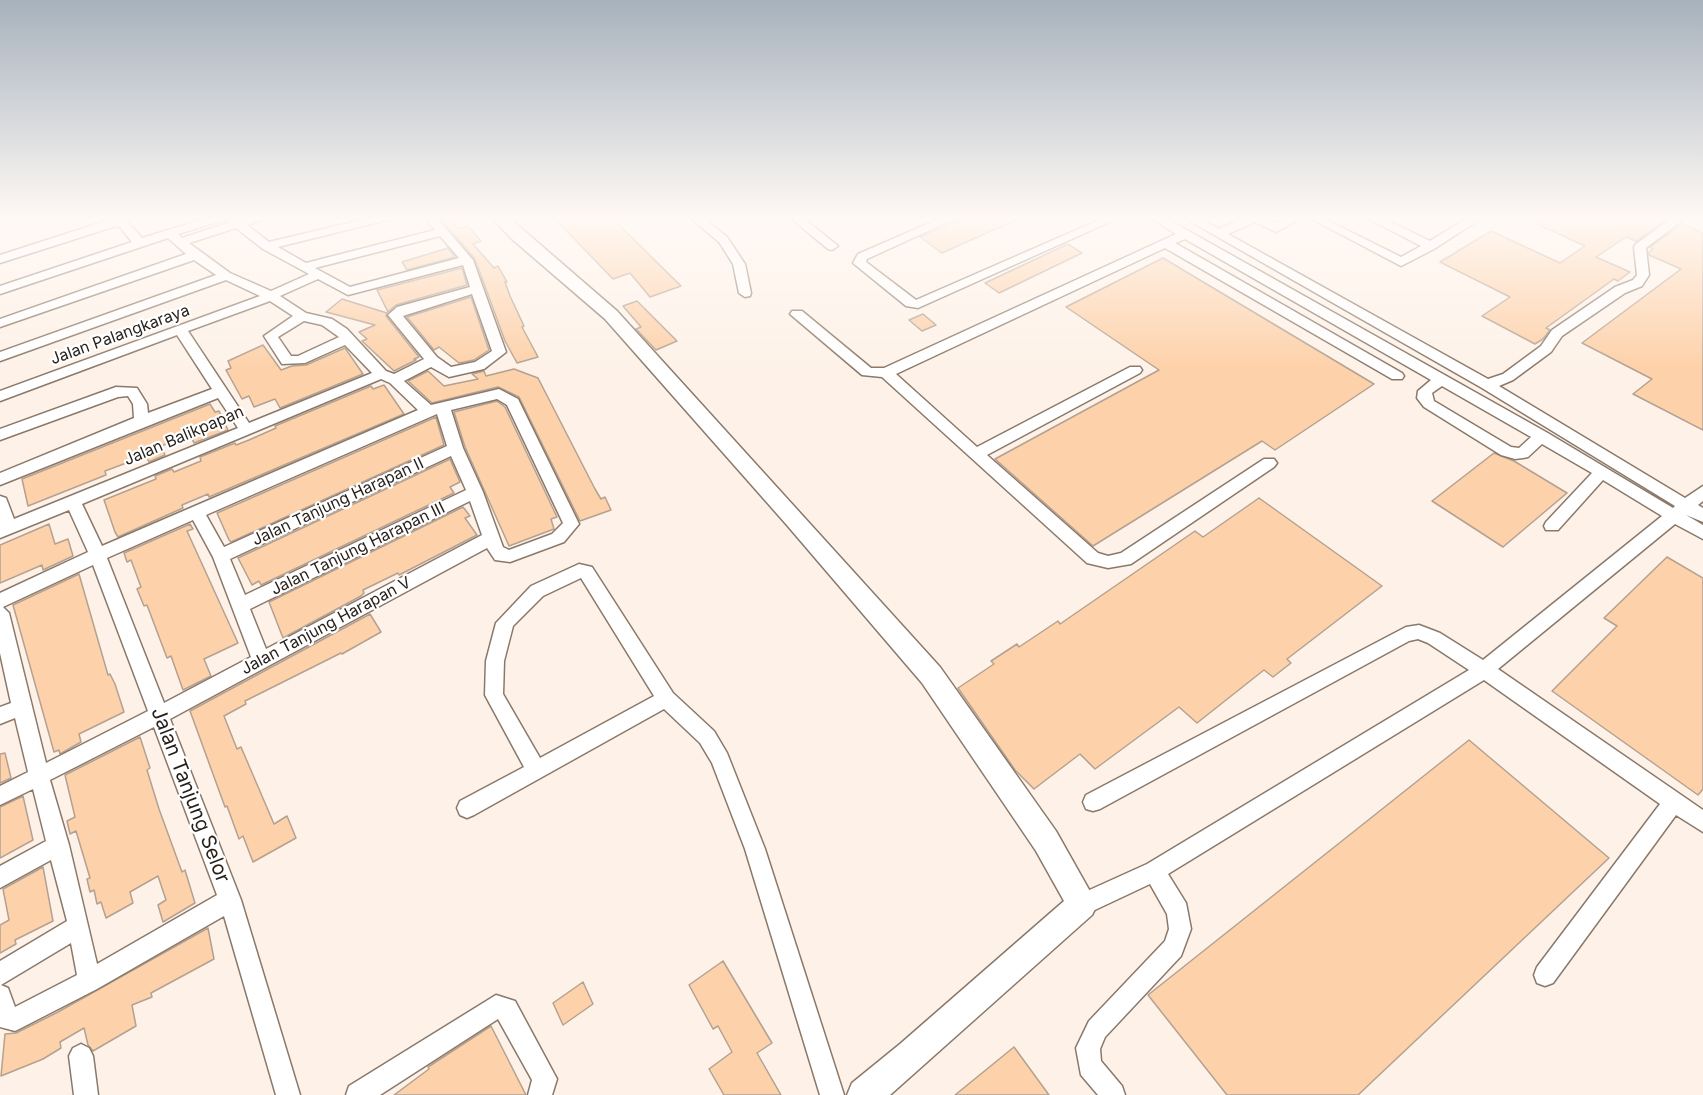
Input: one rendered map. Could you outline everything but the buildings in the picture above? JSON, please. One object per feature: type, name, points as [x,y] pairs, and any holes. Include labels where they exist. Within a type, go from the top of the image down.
[{"type":"main road","points":[[555,267],[611,315],[794,518],[931,675],[1046,841],[1082,905],[876,1085]]},
{"type":"street","points":[[0,290],[70,267]]},
{"type":"street","points":[[0,323],[160,267]]},
{"type":"street","points":[[0,601],[98,555],[435,410],[500,394],[511,399],[570,524],[558,538],[510,556],[501,555],[496,550],[475,492],[435,410],[388,377],[346,339],[342,332],[327,322],[302,316],[271,296],[226,276],[213,267]]},
{"type":"street","points":[[303,267],[348,291],[440,267]]},
{"type":"street","points":[[469,267],[499,352],[479,366],[449,372],[432,360],[395,315],[402,310],[476,289]]},
{"type":"street","points":[[740,267],[745,293]]},
{"type":"street","points":[[864,267],[911,303],[918,304],[1001,267]]},
{"type":"street","points":[[797,314],[867,372],[886,373],[1114,267]]},
{"type":"street","points":[[1208,267],[1397,376]]},
{"type":"street","points":[[1244,267],[1541,436],[1600,473],[1678,510],[1703,516]]},
{"type":"street","points":[[1279,267],[1487,385],[1678,510],[1703,533]]},
{"type":"street","points":[[1487,385],[1508,377],[1546,350],[1557,333],[1620,290],[1638,283],[1643,275],[1642,267]]},
{"type":"street","name":"Jalan Palangkaraya","points":[[0,396],[271,296],[318,275]]},
{"type":"street","points":[[0,357],[226,276]]},
{"type":"street","points":[[302,316],[271,336],[287,361],[300,360],[346,339]]},
{"type":"street","points":[[180,330],[246,429]]},
{"type":"street","name":"Jalan Balikpapan","points":[[4,530],[246,429],[432,360]]},
{"type":"street","points":[[976,454],[1135,370]]},
{"type":"street","points":[[886,373],[1094,558],[1108,562],[1125,559],[1269,463]]},
{"type":"street","points":[[1442,379],[1425,392],[1424,398],[1429,404],[1506,451],[1515,454],[1523,453],[1541,436]]},
{"type":"street","points":[[0,435],[124,391],[132,392],[140,404],[142,421]]},
{"type":"street","points":[[0,479],[221,391]]},
{"type":"street","name":"Jalan Tanjung Harapan II","points":[[221,556],[455,448]]},
{"type":"street","points":[[1552,526],[1600,473]]},
{"type":"street","name":"Jalan Tanjung Harapan III","points":[[241,605],[475,492]]},
{"type":"street","points":[[1082,905],[1154,871],[1484,670],[1678,510],[1703,492]]},
{"type":"street","points":[[0,502],[4,530]]},
{"type":"street","name":"Jalan Tanjung Selor","points":[[73,502],[98,555],[230,900],[288,1095]]},
{"type":"street","points":[[196,512],[221,556],[261,660]]},
{"type":"street","name":"Jalan Tanjung Harapan V","points":[[0,796],[159,715],[493,537]]},
{"type":"street","points":[[536,770],[494,695],[495,662],[505,623],[537,591],[579,571],[586,572],[666,699],[707,738],[720,759],[755,849],[832,1095]]},
{"type":"street","points":[[0,614],[5,654],[59,845],[79,926],[89,981]]},
{"type":"street","points":[[1093,802],[1406,634],[1419,632],[1434,638],[1484,670],[1703,822]]},
{"type":"street","points":[[467,808],[666,699]]},
{"type":"street","points":[[0,716],[21,706]]},
{"type":"street","points":[[1545,975],[1674,801]]},
{"type":"street","points":[[0,877],[59,845]]},
{"type":"street","points":[[1113,1095],[1090,1066],[1088,1048],[1097,1029],[1173,948],[1180,929],[1178,910],[1154,871]]},
{"type":"street","points":[[0,996],[6,1018],[15,1019],[89,981],[230,900]]},
{"type":"street","points":[[0,974],[79,926]]},
{"type":"street","points":[[358,1095],[496,1007],[507,1009],[545,1079],[540,1095]]},
{"type":"street","points":[[81,1056],[86,1095]]}]
